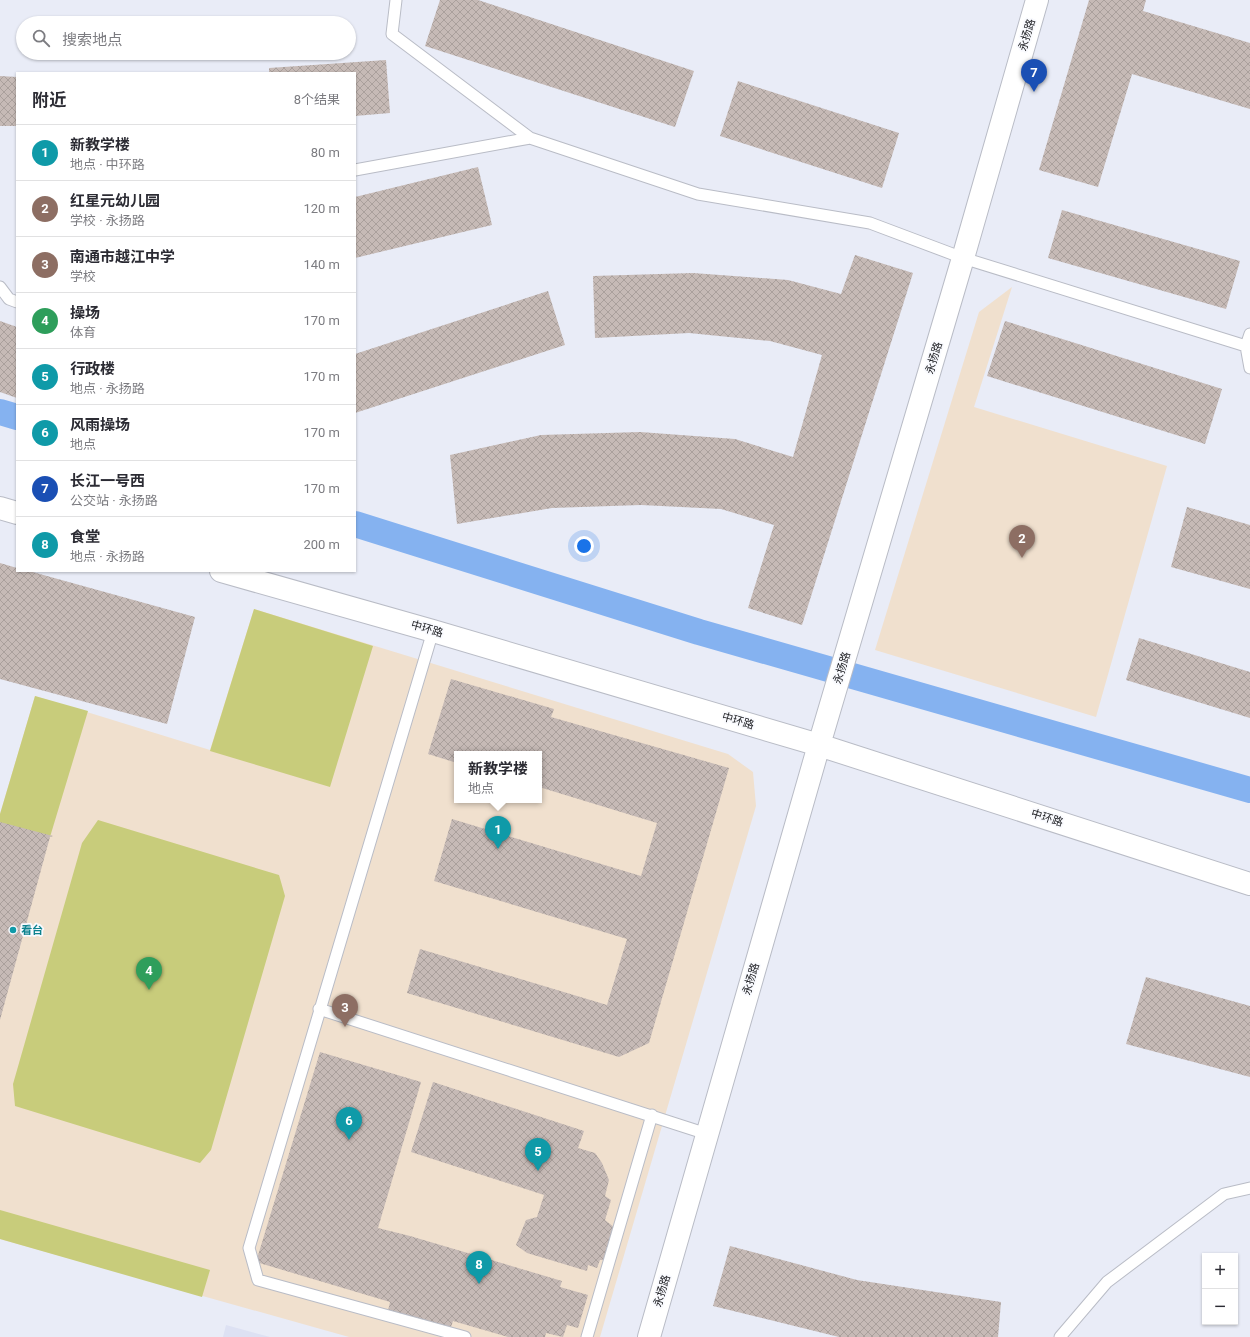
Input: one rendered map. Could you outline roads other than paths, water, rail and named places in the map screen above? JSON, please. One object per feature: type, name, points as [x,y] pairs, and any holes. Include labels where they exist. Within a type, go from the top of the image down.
[{"type":"street","name":"永扬路","points":[[649,1337],[706,1134],[963,258],[1037,0]]},
{"type":"street","points":[[0,508],[16,513]]},
{"type":"street","name":"中环路","points":[[225,572],[433,631],[822,735],[1250,884]]},
{"type":"lane","points":[[396,0],[392,34],[530,138],[698,194],[870,222],[963,258],[1246,346]]},
{"type":"lane","points":[[356,170],[530,138]]},
{"type":"lane","points":[[0,287],[9,299],[16,302]]},
{"type":"lane","points":[[1250,334],[1246,346],[1250,368]]},
{"type":"lane","points":[[433,631],[248,1248],[258,1280],[464,1337]]},
{"type":"lane","points":[[319,1009],[652,1115],[706,1134]]},
{"type":"lane","points":[[588,1337],[652,1115]]},
{"type":"lane","points":[[1060,1337],[1107,1282],[1224,1194],[1250,1188]]},
{"type":"waterway","points":[[0,412],[16,417]]},
{"type":"waterway","points":[[356,524],[699,632],[1250,790]]},
{"type":"place","name":"长江一号西","points":[[1034,92]]},
{"type":"place","name":"红星元幼儿园","points":[[1022,558]]},
{"type":"place","name":"新教学楼","points":[[498,849]]},
{"type":"place","name":"看台","points":[[13,930]]},
{"type":"place","name":"操场","points":[[149,990]]},
{"type":"place","name":"南通市越江中学","points":[[345,1027]]},
{"type":"place","name":"风雨操场","points":[[349,1140]]},
{"type":"place","name":"行政楼","points":[[538,1171]]},
{"type":"place","name":"食堂","points":[[479,1284]]}]
